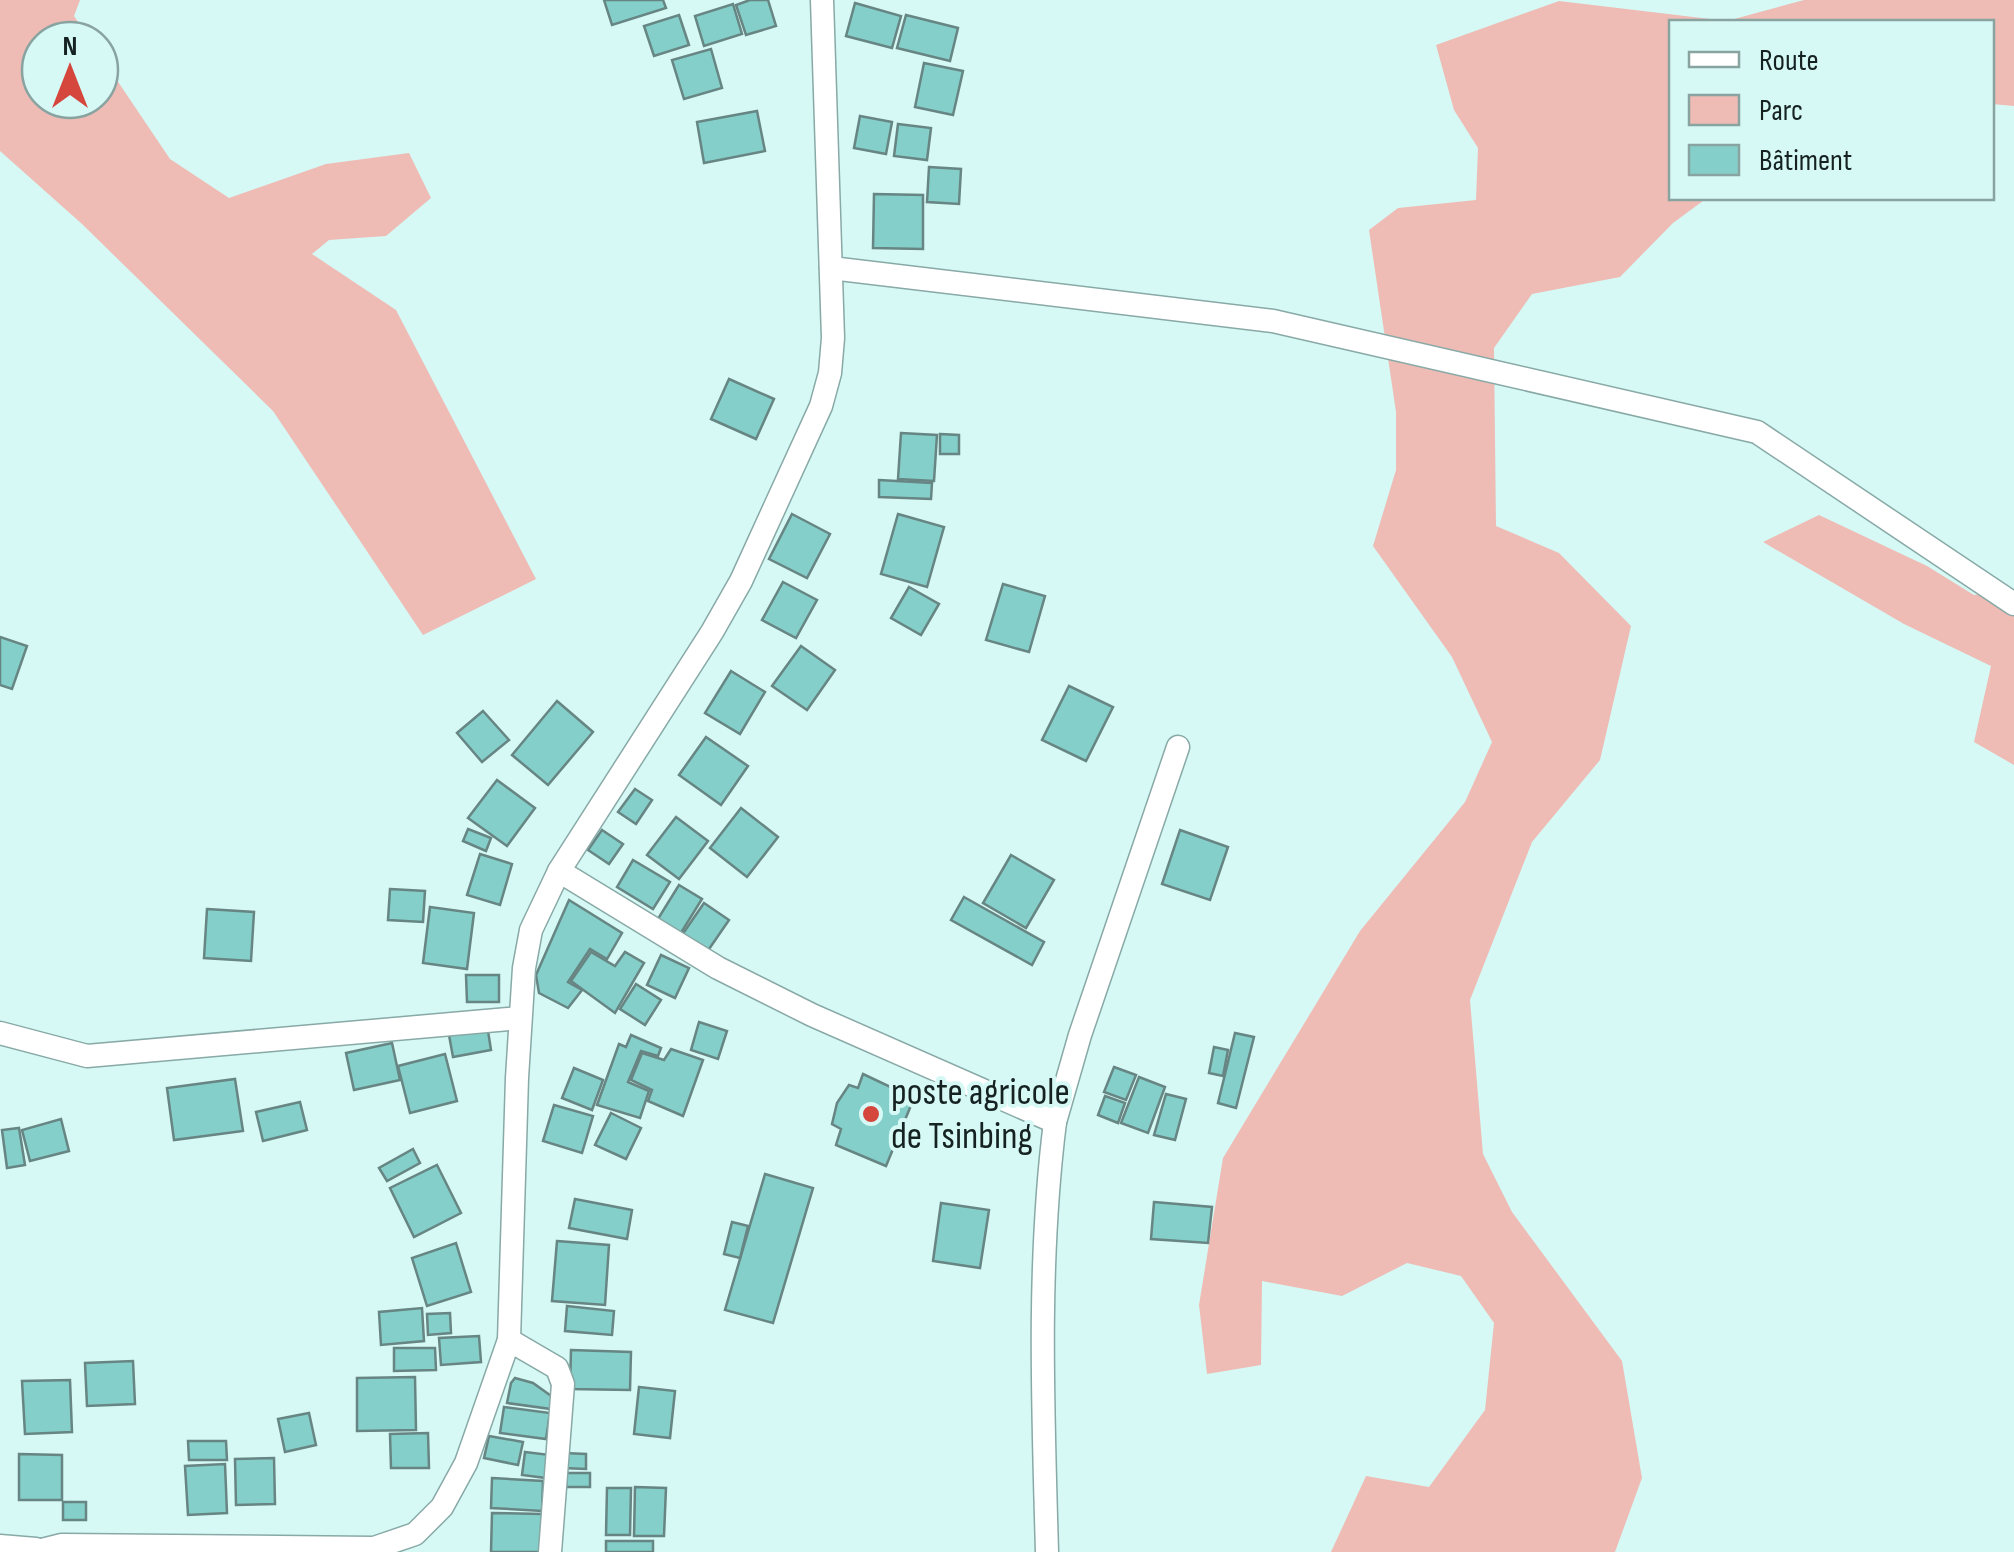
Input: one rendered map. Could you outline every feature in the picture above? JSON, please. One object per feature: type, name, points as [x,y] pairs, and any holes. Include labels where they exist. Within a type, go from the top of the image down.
[{"type":"street","points":[[0,1546],[35,1551],[62,1545],[374,1548],[414,1534],[442,1507],[466,1463],[510,1340],[520,1018],[531,930],[559,871],[741,581],[813,424],[830,373],[833,338],[822,0]]},
{"type":"street","points":[[830,268],[1272,322],[1756,432],[2014,604]]},
{"type":"street","points":[[1047,1552],[1042,1348],[1046,1196],[1055,1122],[1080,1036],[1178,747]]},
{"type":"street","points":[[559,871],[718,968],[812,1016],[1055,1122]]},
{"type":"street","points":[[0,1033],[87,1056],[520,1018]]},
{"type":"street","points":[[510,1340],[557,1368],[563,1384],[550,1552]]},
{"type":"green space","points":[[0,0],[80,0],[74,16],[77,20],[20,20],[20,120],[120,120],[120,85],[170,159],[229,198],[326,164],[409,153],[431,198],[386,236],[329,240],[312,254],[396,310],[536,579],[423,635],[273,411],[82,224],[0,151]]},
{"type":"green space","points":[[1804,0],[2014,0],[2014,106],[1994,104],[1994,20],[1731,20]]},
{"type":"green space","points":[[1559,1],[1719,20],[1669,20],[1669,200],[1704,200],[1673,223],[1620,277],[1532,294],[1494,348],[1496,526],[1559,553],[1631,626],[1600,760],[1532,842],[1470,1000],[1483,1154],[1512,1212],[1622,1361],[1642,1478],[1615,1552],[1331,1552],[1366,1476],[1429,1487],[1485,1410],[1494,1323],[1461,1276],[1407,1263],[1342,1296],[1262,1281],[1261,1365],[1207,1374],[1199,1305],[1223,1158],[1360,931],[1465,802],[1492,742],[1452,657],[1373,546],[1396,470],[1396,412],[1369,230],[1398,208],[1476,200],[1478,148],[1454,110],[1436,45]]},
{"type":"green space","points":[[1819,515],[1927,566],[1974,595],[2014,589],[2014,765],[1974,742],[1991,666],[1904,624],[1763,542]]},
{"type":"building","points":[[604,0],[663,0],[666,8],[612,25]]},
{"type":"building","points":[[768,0],[776,26],[746,35],[736,5]]},
{"type":"building","points":[[855,3],[901,16],[892,48],[846,36]]},
{"type":"building","points":[[733,4],[742,34],[704,46],[695,16]]},
{"type":"building","points":[[679,15],[689,45],[654,56],[644,26]]},
{"type":"building","points":[[906,15],[958,28],[950,61],[897,48]]},
{"type":"building","points":[[711,49],[722,88],[684,99],[672,60]]},
{"type":"building","points":[[924,63],[963,71],[953,115],[915,107]]},
{"type":"building","points":[[757,111],[765,151],[704,163],[697,122]]},
{"type":"building","points":[[860,116],[892,122],[886,154],[854,148]]},
{"type":"building","points":[[898,124],[931,128],[927,160],[894,156]]},
{"type":"building","points":[[929,167],[961,169],[959,204],[927,202]]},
{"type":"building","points":[[874,194],[923,195],[923,249],[873,248]]},
{"type":"building","points":[[729,379],[774,399],[756,439],[711,419]]},
{"type":"building","points":[[901,433],[937,435],[934,481],[898,479]]},
{"type":"building","points":[[940,434],[959,435],[959,454],[940,454]]},
{"type":"building","points":[[879,480],[932,483],[931,499],[879,497]]},
{"type":"building","points":[[792,514],[830,534],[807,578],[769,559]]},
{"type":"building","points":[[898,514],[944,527],[927,587],[881,574]]},
{"type":"building","points":[[783,582],[817,600],[796,638],[762,620]]},
{"type":"building","points":[[1003,584],[1045,596],[1029,652],[986,640]]},
{"type":"building","points":[[909,587],[939,604],[921,635],[891,618]]},
{"type":"building","points":[[0,637],[27,646],[12,689],[0,685]]},
{"type":"building","points":[[801,646],[835,670],[807,710],[772,686]]},
{"type":"building","points":[[731,671],[765,692],[740,734],[705,713]]},
{"type":"building","points":[[1069,686],[1113,707],[1086,761],[1042,740]]},
{"type":"building","points":[[557,701],[593,732],[548,785],[512,755]]},
{"type":"building","points":[[483,711],[509,740],[482,762],[457,733]]},
{"type":"building","points":[[706,737],[748,766],[721,805],[679,775]]},
{"type":"building","points":[[497,780],[535,808],[507,846],[468,818]]},
{"type":"building","points":[[635,789],[652,800],[636,824],[618,812]]},
{"type":"building","points":[[741,808],[778,837],[747,877],[710,848]]},
{"type":"building","points":[[676,817],[708,841],[679,879],[647,855]]},
{"type":"building","points":[[468,829],[491,838],[486,851],[463,841]]},
{"type":"building","points":[[602,830],[623,844],[609,864],[588,850]]},
{"type":"building","points":[[1180,830],[1228,847],[1210,900],[1162,884]]},
{"type":"building","points":[[480,854],[512,864],[500,905],[467,895]]},
{"type":"building","points":[[1011,855],[1054,880],[1026,928],[983,903]]},
{"type":"building","points":[[633,860],[670,882],[653,909],[617,887]]},
{"type":"building","points":[[679,885],[702,899],[679,936],[656,922]]},
{"type":"building","points":[[390,889],[425,891],[423,922],[388,920]]},
{"type":"building","points":[[964,897],[1044,942],[1032,965],[951,920]]},
{"type":"building","points":[[569,900],[622,933],[607,959],[590,949],[568,982],[582,990],[568,1008],[539,993],[536,975]]},
{"type":"building","points":[[704,903],[729,920],[707,952],[682,935]]},
{"type":"building","points":[[430,907],[474,913],[467,969],[423,963]]},
{"type":"building","points":[[207,909],[254,912],[251,961],[204,958]]},
{"type":"building","points":[[591,952],[615,966],[625,952],[644,963],[615,1013],[571,981]]},
{"type":"building","points":[[661,955],[689,968],[675,998],[647,985]]},
{"type":"building","points":[[466,975],[499,975],[499,1002],[467,1002]]},
{"type":"building","points":[[636,984],[661,1000],[645,1025],[620,1009]]},
{"type":"building","points":[[486,1018],[491,1050],[453,1057],[447,1024]]},
{"type":"building","points":[[699,1022],[727,1031],[718,1059],[691,1050]]},
{"type":"building","points":[[1235,1033],[1254,1037],[1236,1108],[1218,1103]]},
{"type":"building","points":[[631,1035],[661,1048],[658,1056],[641,1051],[628,1082],[649,1091],[640,1118],[597,1105],[619,1044],[626,1047]]},
{"type":"building","points":[[392,1043],[400,1080],[354,1090],[346,1053]]},
{"type":"building","points":[[1214,1047],[1228,1050],[1223,1076],[1209,1073]]},
{"type":"building","points":[[671,1049],[703,1060],[683,1116],[648,1101],[652,1090],[631,1080],[642,1053],[664,1060]]},
{"type":"building","points":[[445,1054],[457,1101],[410,1113],[398,1066]]},
{"type":"building","points":[[1114,1067],[1136,1075],[1126,1100],[1104,1092]]},
{"type":"building","points":[[574,1068],[603,1080],[592,1110],[562,1098]]},
{"type":"building","name":"poste agricole de Tsinbing","points":[[863,1074],[914,1098],[886,1166],[836,1145],[841,1129],[832,1124],[837,1103],[849,1085],[858,1088]]},
{"type":"building","points":[[1139,1077],[1165,1087],[1148,1133],[1121,1123]]},
{"type":"building","points":[[235,1079],[243,1131],[174,1140],[167,1088]]},
{"type":"building","points":[[1166,1094],[1186,1099],[1175,1140],[1154,1135]]},
{"type":"building","points":[[1105,1096],[1125,1103],[1118,1123],[1098,1115]]},
{"type":"building","points":[[300,1102],[307,1130],[263,1141],[256,1112]]},
{"type":"building","points":[[554,1105],[593,1116],[582,1153],[543,1141]]},
{"type":"building","points":[[611,1113],[641,1128],[626,1159],[595,1145]]},
{"type":"building","points":[[61,1119],[69,1151],[30,1161],[22,1130]]},
{"type":"building","points":[[19,1128],[25,1165],[7,1168],[2,1130]]},
{"type":"building","points":[[413,1149],[420,1163],[387,1181],[379,1168]]},
{"type":"building","points":[[437,1165],[461,1213],[414,1237],[390,1188]]},
{"type":"building","points":[[765,1174],[813,1188],[773,1323],[725,1310]]},
{"type":"building","points":[[575,1199],[632,1210],[627,1239],[569,1228]]},
{"type":"building","points":[[1154,1202],[1212,1207],[1208,1243],[1151,1239]]},
{"type":"building","points":[[941,1203],[989,1210],[980,1268],[933,1261]]},
{"type":"building","points":[[732,1222],[748,1226],[740,1258],[724,1254]]},
{"type":"building","points":[[557,1241],[609,1245],[605,1305],[552,1301]]},
{"type":"building","points":[[456,1243],[471,1292],[427,1306],[412,1258]]},
{"type":"building","points":[[567,1306],[614,1311],[612,1335],[565,1331]]},
{"type":"building","points":[[422,1308],[424,1341],[381,1345],[379,1312]]},
{"type":"building","points":[[450,1313],[451,1333],[428,1335],[427,1314]]},
{"type":"building","points":[[479,1336],[481,1362],[441,1365],[439,1338]]},
{"type":"building","points":[[394,1348],[435,1348],[436,1370],[394,1371]]},
{"type":"building","points":[[571,1350],[631,1352],[630,1390],[570,1389]]},
{"type":"building","points":[[133,1361],[135,1404],[87,1406],[85,1363]]},
{"type":"building","points":[[415,1377],[416,1430],[357,1431],[357,1378]]},
{"type":"building","points":[[515,1378],[533,1383],[554,1398],[551,1409],[507,1403]]},
{"type":"building","points":[[70,1380],[72,1432],[25,1434],[22,1381]]},
{"type":"building","points":[[639,1387],[675,1391],[670,1438],[634,1434]]},
{"type":"building","points":[[504,1407],[550,1413],[546,1439],[500,1433]]},
{"type":"building","points":[[309,1413],[316,1445],[285,1452],[278,1419]]},
{"type":"building","points":[[428,1433],[429,1468],[391,1468],[390,1434]]},
{"type":"building","points":[[489,1436],[523,1442],[518,1465],[484,1458]]},
{"type":"building","points":[[188,1441],[226,1441],[227,1460],[189,1460]]},
{"type":"building","points":[[525,1452],[550,1455],[546,1478],[522,1475]]},
{"type":"building","points":[[564,1453],[586,1454],[586,1469],[563,1468]]},
{"type":"building","points":[[19,1454],[62,1455],[62,1500],[19,1500]]},
{"type":"building","points":[[274,1458],[275,1504],[236,1505],[235,1459]]},
{"type":"building","points":[[225,1464],[227,1513],[188,1515],[185,1466]]},
{"type":"building","points":[[566,1473],[590,1473],[590,1487],[566,1487]]},
{"type":"building","points":[[492,1478],[543,1481],[542,1511],[491,1508]]},
{"type":"building","points":[[635,1487],[666,1488],[664,1536],[634,1536]]},
{"type":"building","points":[[607,1488],[631,1488],[630,1535],[606,1535]]},
{"type":"building","points":[[63,1502],[86,1502],[86,1520],[63,1520]]},
{"type":"building","points":[[492,1513],[542,1514],[541,1552],[491,1552]]},
{"type":"building","points":[[606,1541],[653,1541],[653,1552],[606,1552]]},
{"type":"place","name":"poste agricole de Tsinbing","points":[[871,1114]]}]
